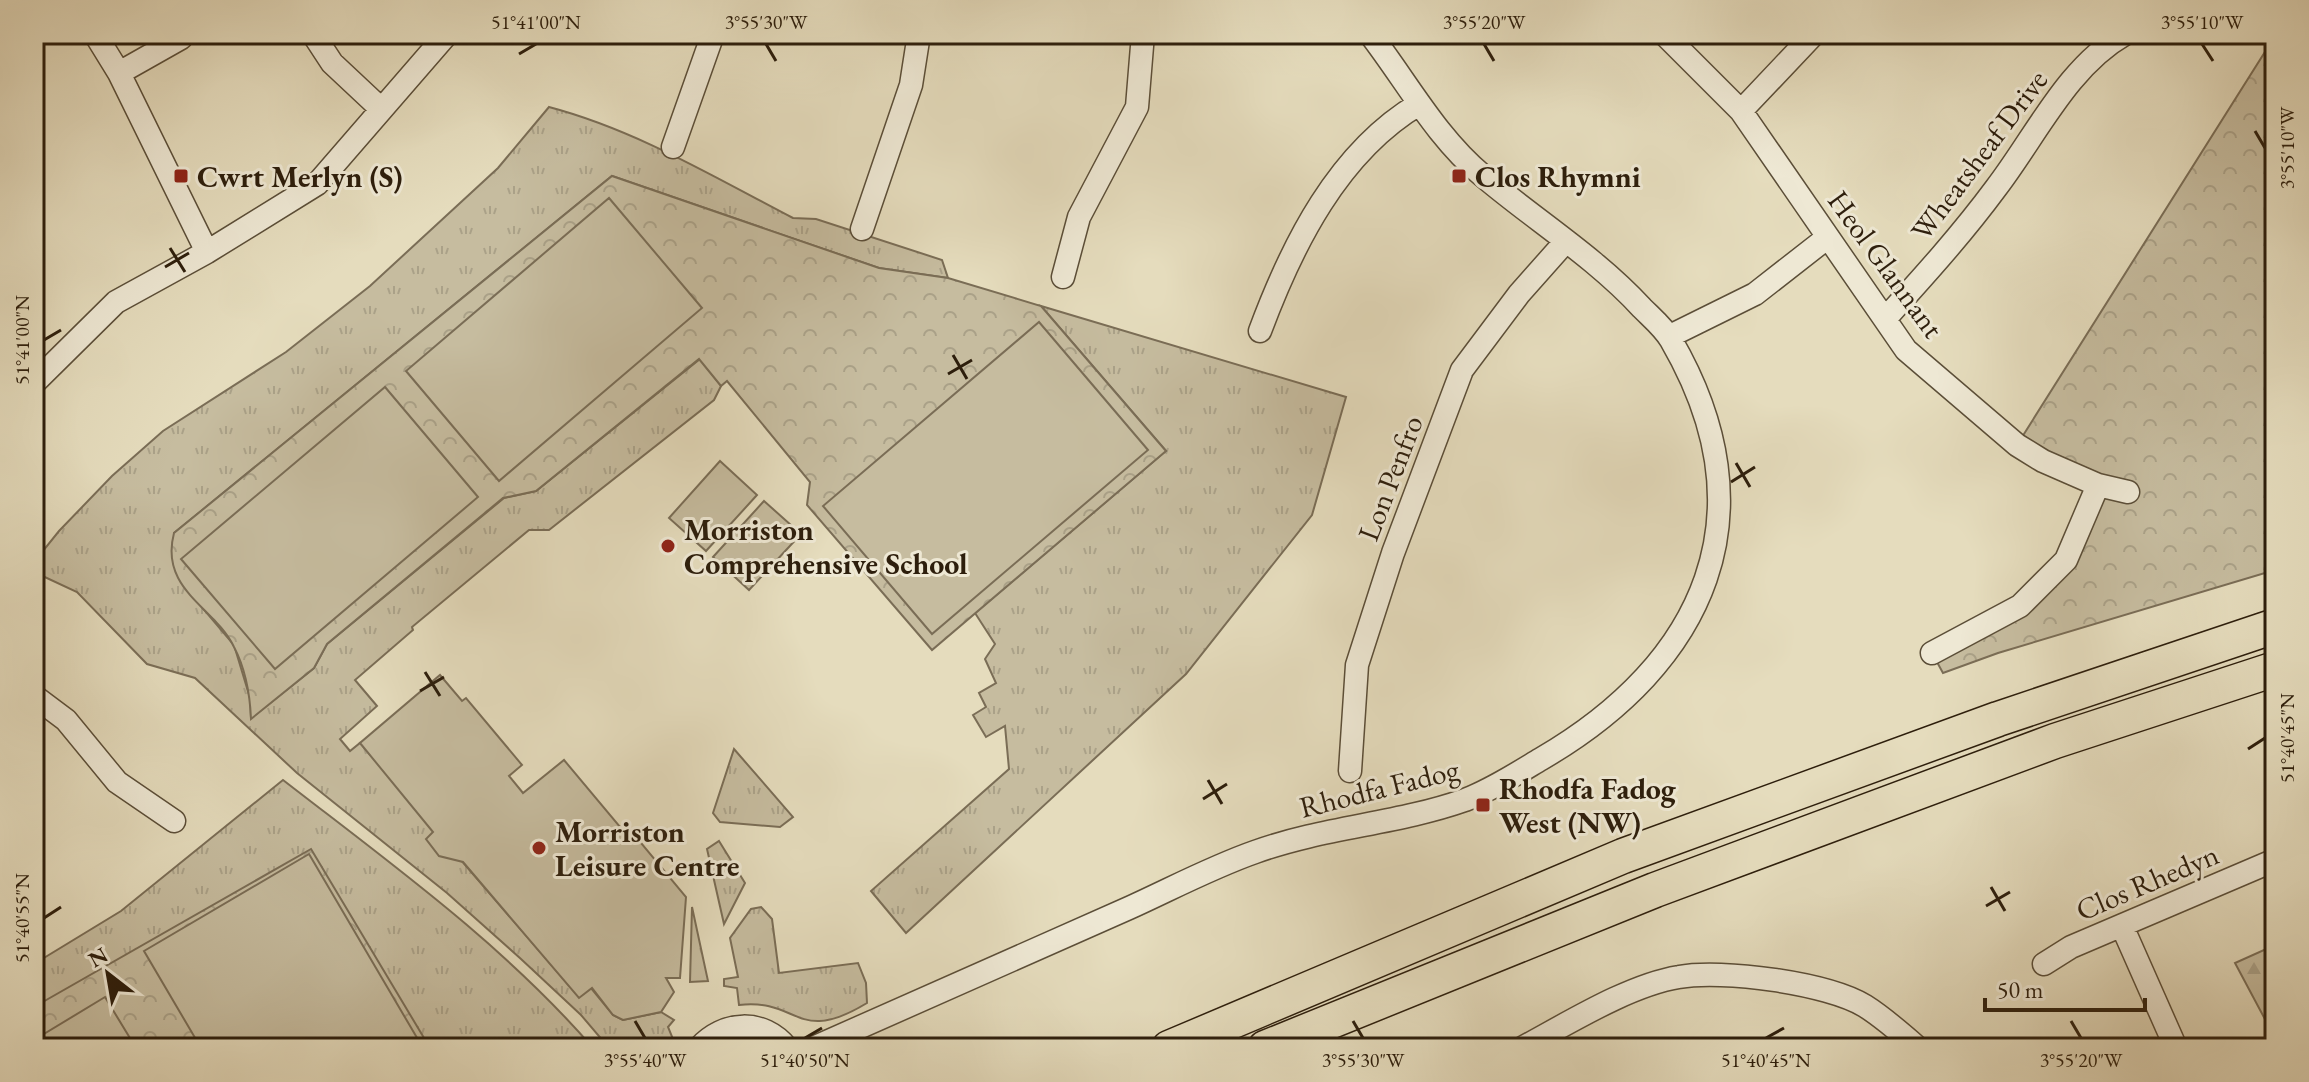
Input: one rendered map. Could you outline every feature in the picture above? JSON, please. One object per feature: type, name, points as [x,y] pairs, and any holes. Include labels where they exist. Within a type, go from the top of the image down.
[{"type":"highway","points":[[1169,1048],[1623,856],[1998,719],[2275,626]]},
{"type":"highway","points":[[1265,1048],[1655,890],[2055,741],[2275,669]]},
{"type":"street","points":[[95,34],[119,73],[207,252]]},
{"type":"street","points":[[313,34],[332,63],[380,108]]},
{"type":"street","points":[[34,383],[116,302],[207,252],[317,184],[447,34]]},
{"type":"street","points":[[673,147],[713,34]]},
{"type":"street","points":[[862,229],[911,85],[919,34]]},
{"type":"street","points":[[1063,277],[1079,217],[1137,107],[1143,34]]},
{"type":"street","name":"Rhodfa Fadog","points":[[813,1048],[1255,852],[1340,827],[1424,813],[1470,798],[1573,740],[1622,703],[1667,652],[1698,603],[1713,564],[1722,508],[1717,460],[1703,410],[1670,336],[1627,292],[1481,175],[1456,150],[1370,34]]},
{"type":"street","name":"Heol Glannant","points":[[1664,34],[1741,111],[1906,350],[2017,445],[2043,461],[2098,485],[2128,492]]},
{"type":"street","points":[[1741,111],[1814,34]]},
{"type":"street","name":"Wheatsheaf Drive","points":[[1885,319],[1953,243],[2064,90],[2112,41],[2125,34]]},
{"type":"street","points":[[119,73],[181,38]]},
{"type":"street","points":[[1260,331],[1284,266],[1341,173],[1397,117],[1419,104]]},
{"type":"street","points":[[1670,336],[1755,294],[1828,237]]},
{"type":"street","name":"Lon Penfro","points":[[1350,771],[1357,665],[1393,553],[1462,370],[1519,294],[1566,241]]},
{"type":"street","points":[[1932,653],[2020,606],[2066,560],[2098,485]]},
{"type":"street","points":[[34,696],[66,720],[117,782],[174,821]]},
{"type":"street","name":"Clos Rhedyn","points":[[2044,964],[2071,947],[2275,860]]},
{"type":"street","points":[[2122,926],[2176,1048]]},
{"type":"street","points":[[1522,1048],[1608,1002],[1678,977],[1747,976],[1813,988],[1863,1004],[1918,1048]]},
{"type":"street","points":[[699,1048],[717,1032],[740,1026],[763,1030],[787,1048]]},
{"type":"green space","points":[[2275,36],[2275,570],[1998,653],[1943,673],[1932,653],[2020,606],[2066,560],[2098,485],[2017,445]]},
{"type":"green space","points":[[549,107],[644,141],[793,218],[816,219],[942,260],[948,278],[879,268],[612,176],[174,533],[184,586],[234,645],[250,698],[251,718],[314,668],[327,644],[504,498],[536,491],[700,359],[721,386],[714,400],[549,530],[529,530],[412,627],[413,630],[355,680],[377,706],[340,739],[350,751],[360,743],[579,997],[591,988],[613,1015],[623,1020],[661,1012],[674,1020],[668,1027],[673,1039],[671,1048],[609,1048],[581,1015],[521,959],[447,893],[297,773],[195,678],[147,664],[77,592],[34,572],[34,562],[59,531],[112,476],[163,431],[286,352],[370,286],[498,168]]},
{"type":"green space","points":[[612,176],[879,268],[948,278],[1041,306],[1166,451],[932,650],[807,505],[810,482],[727,381],[721,386],[699,359],[536,491],[503,498],[327,644],[314,668],[251,719],[246,682],[234,647],[181,584],[174,569],[171,553],[174,533]]},
{"type":"green space","points":[[609,198],[702,308],[499,481],[406,371]]},
{"type":"green space","points":[[1041,306],[1346,397],[1312,515],[1186,674],[906,933],[871,891],[1009,769],[1005,726],[986,737],[973,715],[986,707],[979,693],[996,683],[985,659],[995,644],[975,613],[1166,451]]},
{"type":"green space","points":[[1039,322],[1148,450],[932,634],[823,506]]},
{"type":"green space","points":[[385,387],[478,497],[275,669],[181,559]]},
{"type":"green space","points":[[720,461],[757,495],[706,551],[669,518]]},
{"type":"green space","points":[[764,501],[801,534],[749,590],[713,557]]},
{"type":"green space","name":"Morriston Leisure Centre","points":[[440,675],[462,701],[466,698],[522,765],[509,776],[523,793],[564,760],[620,827],[627,826],[686,897],[680,978],[666,978],[674,992],[661,1012],[623,1020],[613,1015],[592,988],[579,998],[463,862],[439,856],[426,839],[433,832],[360,743]]},
{"type":"green space","points":[[734,749],[793,817],[780,827],[720,822],[713,813]]},
{"type":"green space","points":[[283,780],[445,906],[522,974],[593,1048],[34,1048],[34,964],[121,911]]},
{"type":"green space","points":[[719,841],[745,883],[724,924],[707,849]]},
{"type":"green space","points":[[311,849],[430,1048],[34,1048],[34,1007]]},
{"type":"green space","points":[[309,854],[423,1048],[201,1048],[144,951]]},
{"type":"green space","points":[[692,907],[708,981],[690,982]]},
{"type":"green space","points":[[761,907],[772,919],[779,973],[858,963],[866,983],[867,1003],[844,1015],[811,1021],[775,1008],[739,1005],[737,988],[724,986],[724,979],[738,977],[730,938],[751,909]]},
{"type":"green space","points":[[2275,945],[2275,1038],[2235,963]]},
{"type":"green space","points":[[105,997],[136,1048],[34,1048],[34,1040]]},
{"type":"place","name":"Cwrt Merlyn (S)","points":[[181,176]]},
{"type":"place","name":"Clos Rhymni","points":[[1459,176]]},
{"type":"place","name":"Morriston Comprehensive School","points":[[668,546]]},
{"type":"place","name":"Rhodfa Fadog West (NW)","points":[[1483,805]]},
{"type":"place","name":"Morriston Leisure Centre","points":[[539,848]]}]
